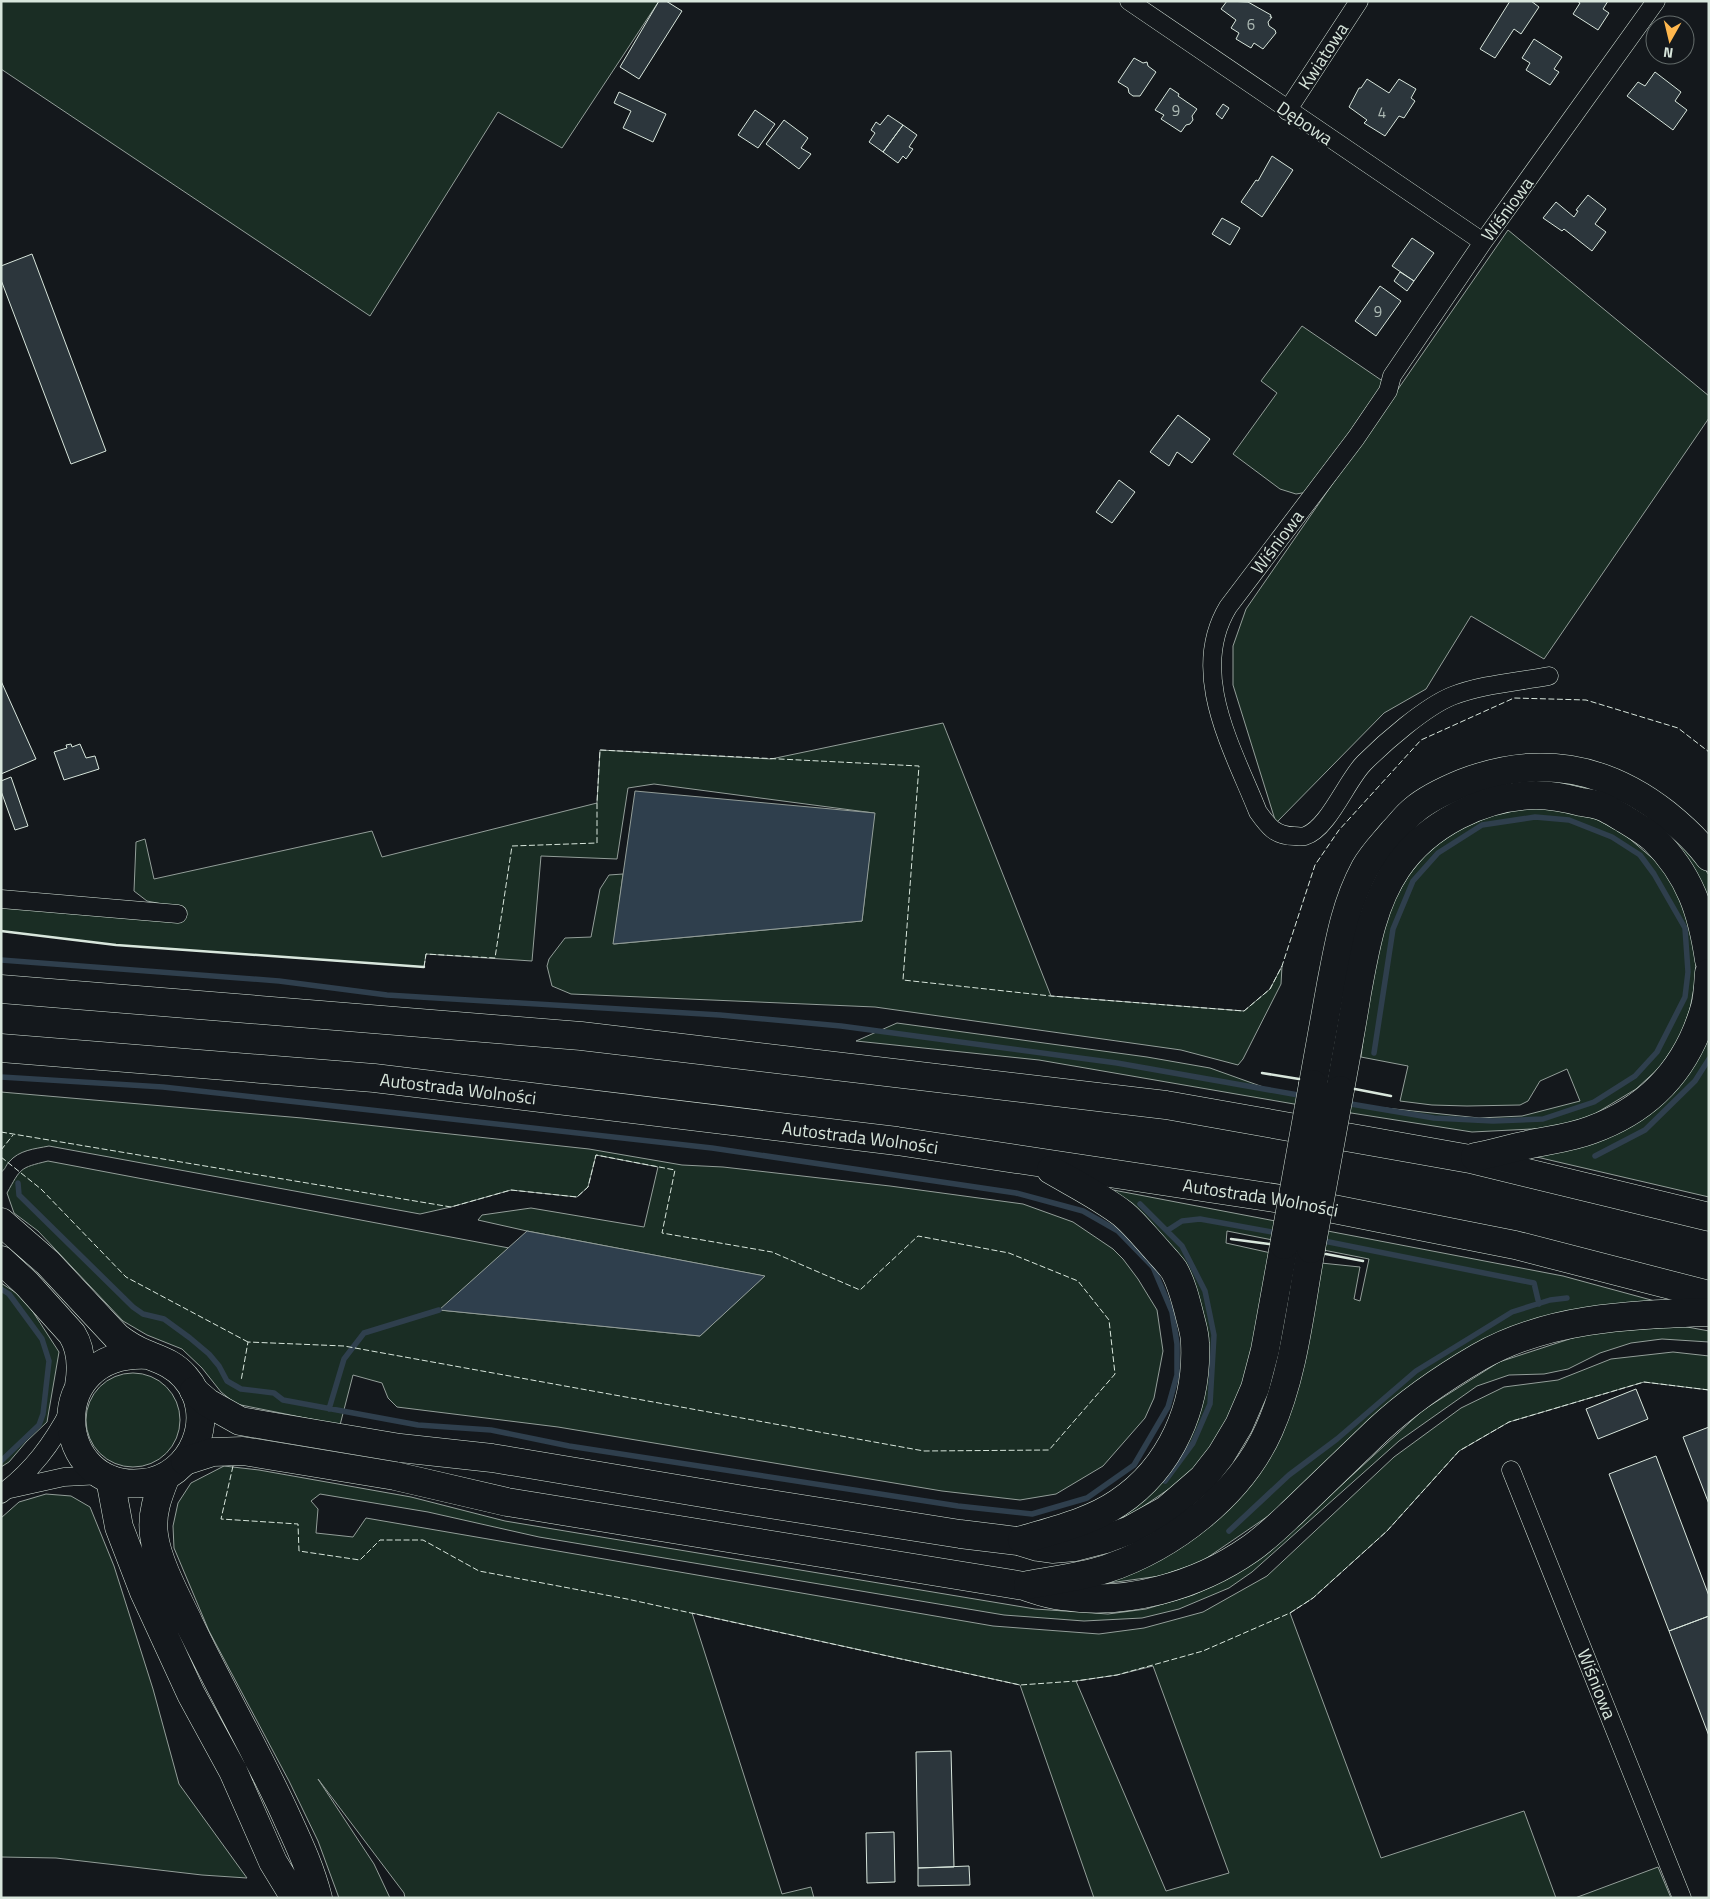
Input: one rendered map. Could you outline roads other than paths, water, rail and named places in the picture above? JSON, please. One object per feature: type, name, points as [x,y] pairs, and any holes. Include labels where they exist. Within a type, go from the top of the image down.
[{"type":"main road","points":[[194,1391],[208,1403],[240,1421],[400,1448],[492,1458],[960,1534],[1018,1541],[1052,1549],[1075,1547],[1106,1539],[1130,1530],[1166,1510],[1203,1478],[1221,1456],[1239,1425],[1255,1388],[1266,1350],[1343,923],[1352,893],[1366,865],[1383,843],[1413,810],[1443,791],[1482,776],[1514,769],[1552,768],[1581,770],[1616,782],[1646,798],[1684,828],[1709,857]]},
{"type":"main road","points":[[1024,1586],[1106,1569],[1154,1549],[1198,1519],[1237,1480],[1269,1430],[1292,1354],[1366,943],[1376,909],[1397,867],[1426,837],[1458,815],[1505,798],[1536,795],[1564,798],[1602,807],[1633,824],[1653,839],[1675,864],[1694,895],[1704,928],[1709,960]]},
{"type":"main road","points":[[1470,1158],[1565,1138],[1589,1131],[1606,1124],[1652,1096],[1672,1076],[1691,1045],[1706,1005],[1709,973]]},
{"type":"main road","points":[[1,990],[581,1036],[1166,1105],[1470,1158],[1709,1217]]},
{"type":"main road","name":"Autostrada Wolności","points":[[1,1048],[374,1078],[897,1140],[1288,1200],[1515,1245],[1709,1295]]},
{"type":"main road","points":[[1018,1541],[1093,1517],[1118,1503],[1144,1482],[1179,1433],[1188,1406],[1195,1374],[1196,1341],[1186,1299],[1173,1270],[1145,1236],[1123,1215],[1092,1194],[1037,1162]]},
{"type":"main road","points":[[1,1222],[48,1263],[117,1338],[175,1367],[186,1378],[194,1391],[198,1402],[200,1427],[197,1439],[158,1496],[153,1519],[154,1537],[164,1567],[210,1666],[271,1782],[312,1873],[318,1898]]},
{"type":"main road","points":[[1,1260],[27,1284],[76,1340],[81,1361],[75,1397],[72,1434],[76,1447],[83,1458],[106,1477],[133,1484],[144,1483],[213,1452],[243,1451],[395,1476],[507,1502],[1024,1586],[1060,1596],[1102,1599],[1131,1596],[1190,1581],[1250,1549],[1270,1533],[1393,1418],[1442,1380],[1480,1356],[1512,1341],[1579,1322],[1628,1315],[1709,1312]]},
{"type":"main road","points":[[75,1397],[89,1373],[102,1363],[116,1356],[148,1355]]},
{"type":"main road","points":[[106,1477],[119,1527],[144,1592],[191,1694],[233,1771],[273,1862],[295,1898]]},
{"type":"street","name":"Dębowa","points":[[1128,1],[1287,111],[1483,242]]},
{"type":"street","name":"Kwiatowa","points":[[1287,111],[1359,1]]},
{"type":"street","name":"Wiśniowa","points":[[1549,676],[1487,685],[1451,697],[1428,711],[1395,736],[1363,764],[1319,828],[1305,836],[1286,836],[1277,834],[1267,826],[1258,812],[1220,716],[1213,686],[1211,661],[1212,648],[1219,620],[1356,438],[1388,391],[1392,376],[1483,242],[1656,1]]},
{"type":"street","points":[[1,899],[178,914]]},
{"type":"street","points":[[4,1492],[43,1454],[55,1438],[75,1397]]},
{"type":"street","name":"Wiśniowa","points":[[1511,1470],[1682,1898]]},
{"type":"street","points":[[4,1492],[64,1476],[106,1477]]},
{"type":"water","points":[[635,791],[875,813],[862,921],[613,944]]},
{"type":"water","points":[[527,1231],[765,1276],[700,1336],[439,1310]]},
{"type":"waterway","points":[[1345,1103],[1434,1118],[1493,1121],[1543,1119],[1594,1102],[1635,1076],[1657,1052],[1685,997],[1688,972],[1685,928],[1654,874],[1640,855],[1612,837],[1569,820],[1535,817],[1482,825],[1438,853],[1413,881],[1393,929],[1374,1053]]},
{"type":"waterway","points":[[1,960],[279,981],[387,995],[720,1015],[841,1026],[1117,1063],[1304,1096]]},
{"type":"waterway","points":[[1595,1156],[1645,1130],[1695,1081],[1709,1059]]},
{"type":"waterway","points":[[1,1077],[163,1087],[712,1148],[1016,1193],[1083,1211],[1118,1231],[1153,1267],[1172,1312],[1177,1344],[1177,1375],[1168,1407],[1134,1465],[1087,1498],[1032,1514],[958,1506],[569,1446],[491,1430],[418,1425],[283,1400],[274,1393],[241,1389],[227,1381],[219,1366],[209,1354],[190,1338],[164,1319],[143,1314],[133,1307],[19,1195],[18,1183]]},
{"type":"waterway","points":[[1140,1204],[1182,1246],[1205,1291],[1214,1335],[1210,1404],[1193,1443],[1165,1481]]},
{"type":"waterway","points":[[1168,1230],[1182,1221],[1200,1219],[1278,1233]]},
{"type":"waterway","points":[[1319,1240],[1534,1283],[1539,1304]]},
{"type":"waterway","points":[[1,1289],[9,1294],[42,1339],[49,1361],[43,1414],[39,1425],[1,1461]]},
{"type":"waterway","points":[[1229,1531],[1289,1475],[1337,1439],[1416,1371],[1512,1312],[1550,1300],[1567,1298]]},
{"type":"waterway","points":[[329,1409],[344,1359],[364,1333],[439,1310]]}]
